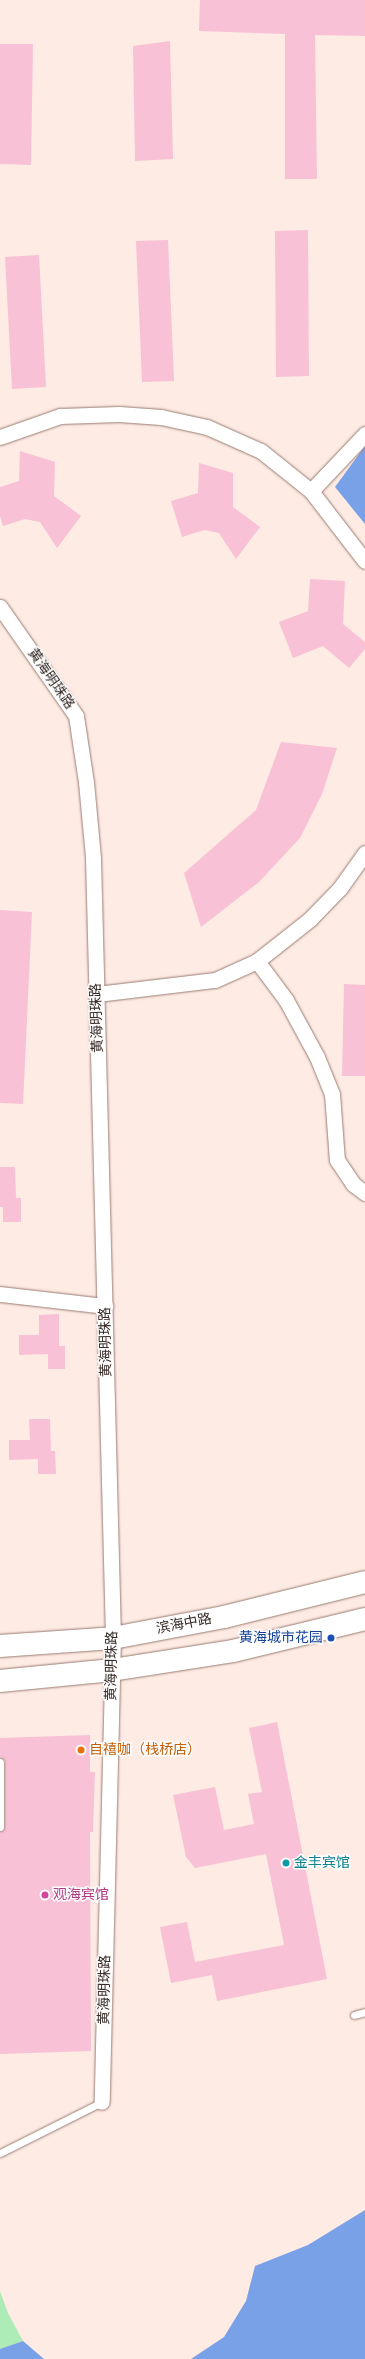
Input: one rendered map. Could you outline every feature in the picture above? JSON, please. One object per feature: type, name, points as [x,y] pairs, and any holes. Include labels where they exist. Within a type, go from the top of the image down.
[{"type":"main road","name":"滨海中路","points":[[0,1646],[113,1638],[224,1617],[365,1582]]},
{"type":"main road","points":[[0,1681],[112,1670],[233,1651],[365,1619]]},
{"type":"street","points":[[0,437],[60,416],[119,414],[161,417],[208,427],[261,451],[311,491],[365,561]]},
{"type":"street","points":[[311,491],[365,434]]},
{"type":"street","name":"黄海明珠路","points":[[0,607],[76,716],[86,782],[93,858],[113,1638],[102,2102]]},
{"type":"street","points":[[96,994],[215,980],[257,961],[310,919],[340,888],[365,853]]},
{"type":"street","points":[[257,961],[286,1000],[317,1057],[332,1094],[337,1160],[353,1184],[365,1193]]},
{"type":"street","points":[[0,1294],[105,1306]]},
{"type":"lane","points":[[0,1762],[0,1827]]},
{"type":"lane","points":[[354,2015],[365,2012]]},
{"type":"lane","points":[[0,2153],[102,2102]]},
{"type":"green space","points":[[0,2291],[8,2313],[23,2341],[0,2349]]},
{"type":"water","points":[[365,446],[365,524],[335,487]]},
{"type":"water","points":[[365,2210],[365,2359],[191,2359],[224,2337],[246,2301],[255,2266],[308,2245]]},
{"type":"water","points":[[23,2341],[44,2359],[0,2359],[0,2349]]},
{"type":"building","points":[[200,0],[365,0],[365,36],[315,35],[317,179],[285,179],[285,34],[199,31]]},
{"type":"building","points":[[170,41],[173,159],[135,161],[133,46]]},
{"type":"building","points":[[0,44],[33,44],[31,165],[0,164]]},
{"type":"building","points":[[308,230],[309,376],[276,377],[275,231]]},
{"type":"building","points":[[168,240],[174,381],[142,382],[136,241]]},
{"type":"building","points":[[39,255],[46,387],[12,389],[5,257]]},
{"type":"building","points":[[20,451],[55,462],[54,496],[81,516],[57,548],[40,522],[25,519],[3,526],[0,516],[0,487],[19,481]]},
{"type":"building","points":[[199,463],[233,473],[233,507],[260,527],[236,559],[219,533],[204,530],[182,537],[171,501],[198,493]]},
{"type":"building","points":[[310,579],[345,581],[343,624],[365,642],[365,649],[349,668],[323,646],[293,658],[279,622],[308,611]]},
{"type":"building","points":[[281,742],[337,748],[322,794],[300,838],[259,882],[201,927],[184,873],[256,810]]},
{"type":"building","points":[[0,910],[32,912],[23,1104],[0,1103]]},
{"type":"building","points":[[344,984],[365,985],[365,1076],[342,1076]]},
{"type":"building","points":[[0,1167],[15,1167],[16,1198],[21,1198],[21,1222],[3,1222],[3,1207],[0,1207]]},
{"type":"building","points":[[59,1314],[59,1346],[65,1346],[65,1369],[48,1369],[48,1354],[19,1355],[19,1335],[39,1335],[39,1315]]},
{"type":"building","points":[[29,1419],[50,1419],[51,1451],[55,1451],[56,1474],[38,1474],[38,1459],[9,1460],[9,1440],[30,1440]]},
{"type":"building","name":"金丰宾馆","points":[[277,1722],[327,1979],[217,2001],[212,1975],[171,1983],[160,1927],[187,1922],[195,1962],[284,1945],[266,1854],[195,1868],[186,1857],[173,1795],[215,1787],[224,1830],[254,1824],[248,1794],[262,1792],[249,1728]]},
{"type":"building","name":"观海宾馆","points":[[90,1735],[90,1772],[95,1772],[93,1832],[90,1832],[91,2051],[0,2054],[0,1832],[5,1827],[5,1762],[0,1757],[0,1738]]},
{"type":"place","name":"黄海城市花园","points":[[331,1638]]},
{"type":"place","name":"自禧咖（栈桥店）","points":[[81,1750]]},
{"type":"place","name":"金丰宾馆","points":[[286,1863]]},
{"type":"place","name":"观海宾馆","points":[[45,1895]]}]
